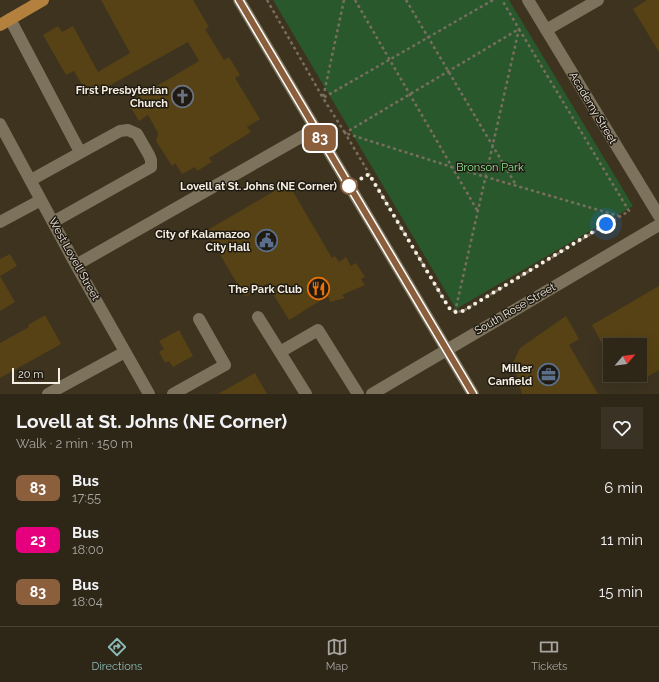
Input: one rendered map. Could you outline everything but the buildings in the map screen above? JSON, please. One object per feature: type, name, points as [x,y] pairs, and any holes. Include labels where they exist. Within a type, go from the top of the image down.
[{"type":"main road","points":[[5,22],[43,0]]},
{"type":"street","points":[[239,0],[473,394]]},
{"type":"street","name":"Academy Street","points":[[529,0],[659,216]]},
{"type":"street","points":[[546,30],[598,0]]},
{"type":"street","points":[[5,22],[79,150],[78,154]]},
{"type":"street","name":"West Lovell Street","points":[[0,124],[4,140],[31,180],[76,265],[149,394]]},
{"type":"street","points":[[31,180],[120,130],[128,130],[136,134],[151,160],[151,167],[53,222]]},
{"type":"street","points":[[76,265],[315,130]]},
{"type":"street","points":[[0,222],[41,200]]},
{"type":"street","name":"South Rose Street","points":[[372,394],[659,225]]},
{"type":"street","points":[[258,317],[306,394]]},
{"type":"street","points":[[173,394],[225,365],[199,319]]},
{"type":"street","points":[[280,352],[318,330],[358,394]]},
{"type":"street","points":[[48,394],[125,352]]},
{"type":"path","points":[[267,0],[323,98],[449,308],[455,312],[463,311],[629,211],[502,0]]},
{"type":"path","points":[[323,98],[344,0]]},
{"type":"path","points":[[355,0],[477,210]]},
{"type":"path","points":[[406,0],[516,186]]},
{"type":"path","points":[[323,98],[493,0]]},
{"type":"path","points":[[345,133],[519,29]]},
{"type":"path","points":[[455,312],[519,29]]},
{"type":"path","points":[[345,133],[452,167],[619,216]]},
{"type":"green space","name":"Bronson Park","points":[[273,0],[509,0],[633,206],[456,309]]},
{"type":"bus line","name":"83","points":[[239,0],[473,394]]},
{"type":"place","name":"First Presbyterian Church","points":[[183,96]]},
{"type":"place","name":"Lovell at St. Johns (NE Corner)","points":[[349,186]]},
{"type":"place","name":"City of Kalamazoo City Hall","points":[[266,240]]},
{"type":"place","name":"The Park Club","points":[[318,289]]},
{"type":"place","name":"Miller Canfield","points":[[548,374]]},
{"type":"route","points":[[349,186],[369,174],[449,308],[455,312],[463,311],[606,224]]}]
